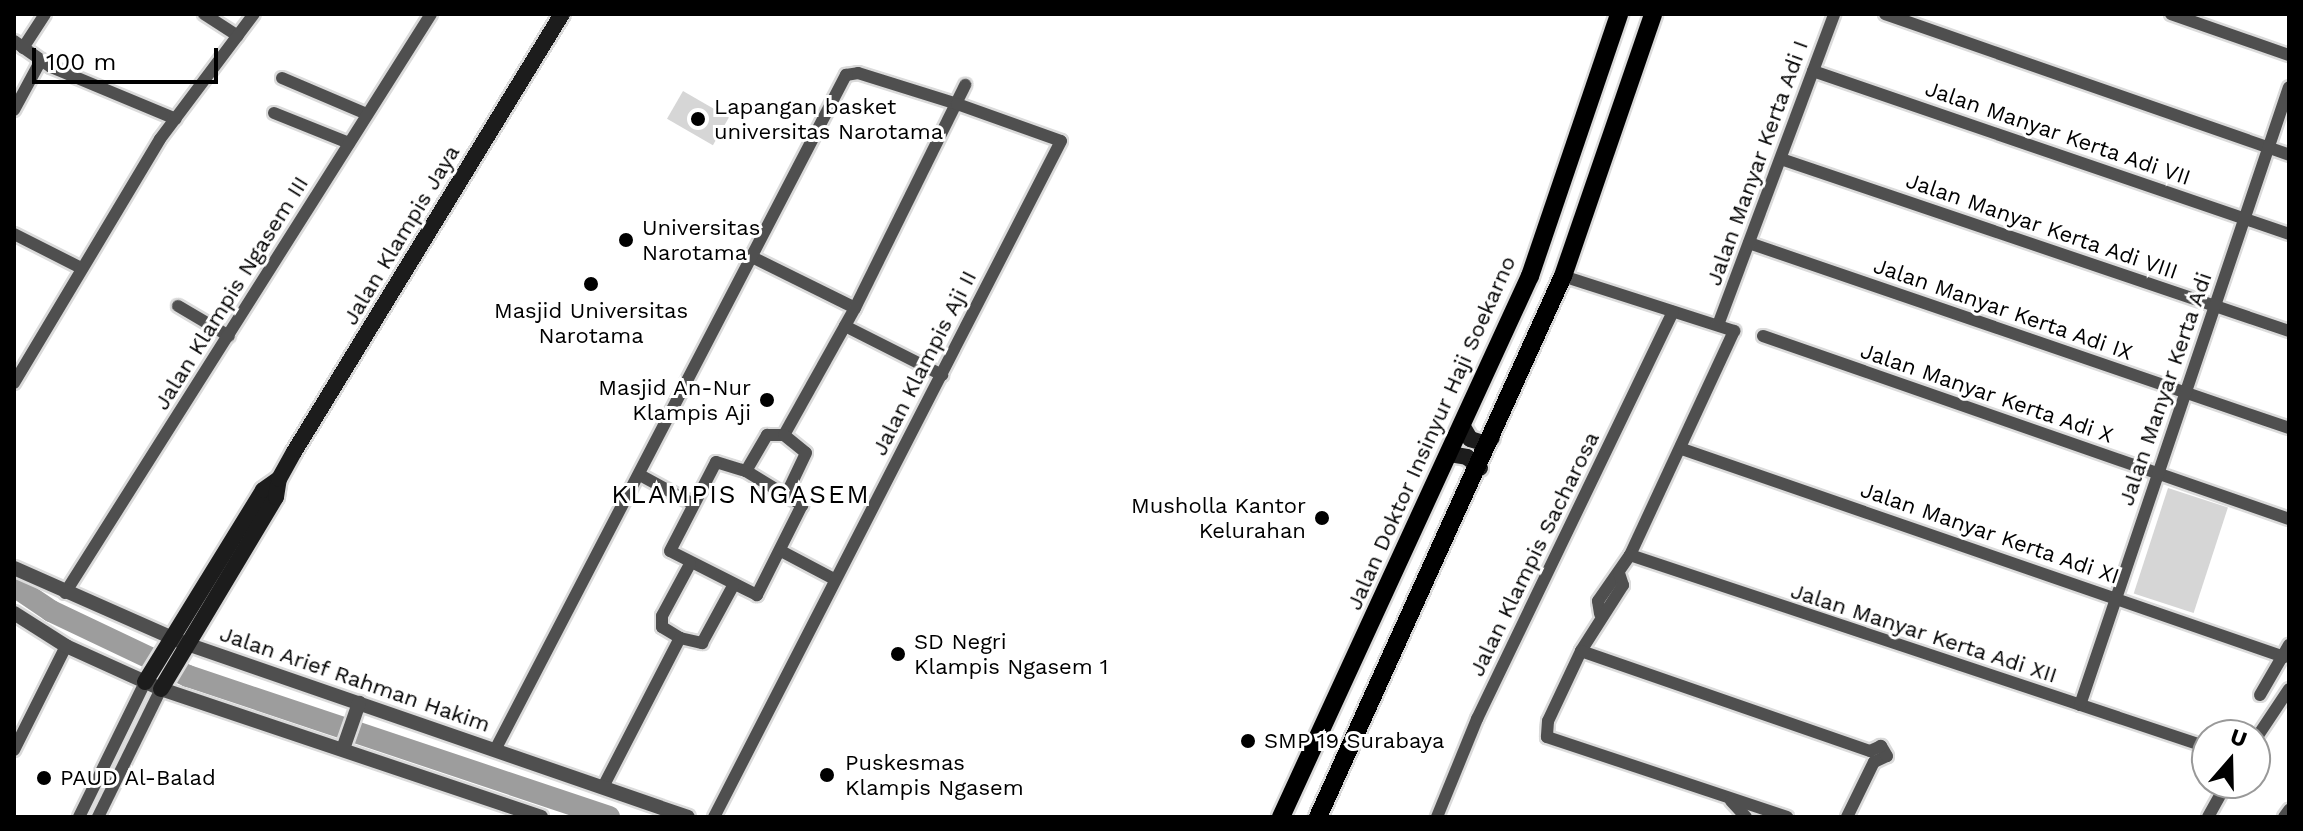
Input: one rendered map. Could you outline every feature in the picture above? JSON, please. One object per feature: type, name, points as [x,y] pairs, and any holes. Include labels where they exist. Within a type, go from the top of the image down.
[{"type":"main road","name":"Jalan Klampis Jaya","points":[[156,680],[263,490],[279,479],[562,14]]},
{"type":"main road","name":"Jalan Doktor Insinyur Haji Soekarno","points":[[1281,817],[1530,276],[1619,14]]},
{"type":"main road","points":[[1318,817],[1480,468],[1563,276],[1653,14]]},
{"type":"main road","points":[[1462,425],[1470,439],[1483,443],[1492,438]]},
{"type":"main road","points":[[1450,454],[1467,457],[1480,468]]},
{"type":"street","points":[[45,14],[18,44],[41,60],[176,119]]},
{"type":"street","points":[[204,14],[238,36]]},
{"type":"street","points":[[14,383],[81,268],[176,119],[254,14]]},
{"type":"street","name":"Jalan Klampis Ngasem III","points":[[65,593],[431,14]]},
{"type":"street","name":"Jalan Manyar Kerta Adi I","points":[[1718,325],[1834,14]]},
{"type":"street","points":[[1885,14],[2289,155]]},
{"type":"street","points":[[2171,14],[2289,55]]},
{"type":"street","points":[[14,110],[41,60]]},
{"type":"street","name":"Jalan Manyar Kerta Adi VII","points":[[1813,71],[2289,234]]},
{"type":"street","points":[[495,750],[846,75],[858,73],[957,104]]},
{"type":"street","points":[[282,78],[367,114]]},
{"type":"street","points":[[784,435],[855,308],[965,85]]},
{"type":"street","name":"Jalan Manyar Kerta Adi","points":[[2080,705],[2289,87]]},
{"type":"street","name":"Jalan Klampis Aji II","points":[[714,817],[1061,141],[957,104]]},
{"type":"street","points":[[274,113],[349,143]]},
{"type":"street","name":"Jalan Manyar Kerta Adi VIII","points":[[1781,159],[2289,331]]},
{"type":"street","points":[[14,234],[81,268]]},
{"type":"street","name":"Jalan Manyar Kerta Adi IX","points":[[1749,243],[2289,428]]},
{"type":"street","points":[[750,256],[855,308]]},
{"type":"street","points":[[1563,276],[1718,325],[1734,336],[1630,555],[1619,573],[1610,578],[1598,601],[1600,614],[1548,721],[1547,737],[1787,817]]},
{"type":"street","points":[[178,306],[229,336]]},
{"type":"street","name":"Jalan Klampis Sacharosa","points":[[1437,817],[1477,719],[1673,312]]},
{"type":"street","points":[[845,326],[942,375]]},
{"type":"street","name":"Jalan Manyar Kerta Adi X","points":[[1763,336],[2289,519]]},
{"type":"street","points":[[746,471],[767,435],[784,435],[806,453],[787,493]]},
{"type":"street","name":"Jalan Manyar Kerta Adi XI","points":[[1682,449],[2117,598],[2286,651]]},
{"type":"street","points":[[716,462],[746,471],[787,493],[802,505],[757,595],[733,586],[670,551],[716,462]]},
{"type":"street","points":[[640,475],[693,504]]},
{"type":"street","points":[[781,551],[834,579]]},
{"type":"street","name":"Jalan Manyar Kerta Adi XII","points":[[1630,555],[2191,742]]},
{"type":"street","points":[[690,564],[661,622],[680,638],[702,643],[733,586]]},
{"type":"street","name":"Jalan Arief Rahman Hakim","points":[[14,568],[175,644],[688,817]]},
{"type":"street","points":[[14,613],[66,646],[343,749],[541,817]]},
{"type":"street","points":[[603,787],[680,638]]},
{"type":"street","points":[[14,750],[66,646]]},
{"type":"street","points":[[1581,651],[1872,757],[1847,817]]},
{"type":"street","points":[[2260,695],[2286,651]]},
{"type":"street","points":[[79,817],[125,720],[156,680]]},
{"type":"street","points":[[98,817],[143,728],[156,680]]},
{"type":"street","points":[[2269,719],[2289,689]]},
{"type":"street","points":[[343,749],[358,706]]},
{"type":"street","points":[[125,720],[143,728]]},
{"type":"street","points":[[1729,798],[1746,817]]},
{"type":"street","points":[[2284,817],[2289,810]]},
{"type":"street","points":[[2210,814],[2224,817]]},
{"type":"shaded area","name":"Lapangan basket universitas Narotama","points":[[683,91],[729,118],[713,145],[667,119]]},
{"type":"shaded area","points":[[2168,488],[2228,507],[2194,613],[2134,594]]},
{"type":"waterway","points":[[14,586],[51,611],[188,676],[609,817]]},
{"type":"place","name":"Lapangan basket universitas Narotama","points":[[698,119]]},
{"type":"place","name":"Universitas Narotama","points":[[626,240]]},
{"type":"place","name":"Masjid Universitas Narotama","points":[[591,284]]},
{"type":"place","name":"Masjid An-Nur Klampis Aji","points":[[767,400]]},
{"type":"place","name":"Musholla Kantor Kelurahan","points":[[1322,518]]},
{"type":"place","name":"SD Negri Klampis Ngasem 1","points":[[898,654]]},
{"type":"place","name":"SMP 19 Surabaya","points":[[1248,741]]},
{"type":"place","name":"Puskesmas Klampis Ngasem","points":[[827,775]]},
{"type":"place","name":"PAUD Al-Balad","points":[[44,778]]},
{"type":"district","name":"KLAMPIS NGASEM","points":[[741,495]]}]
